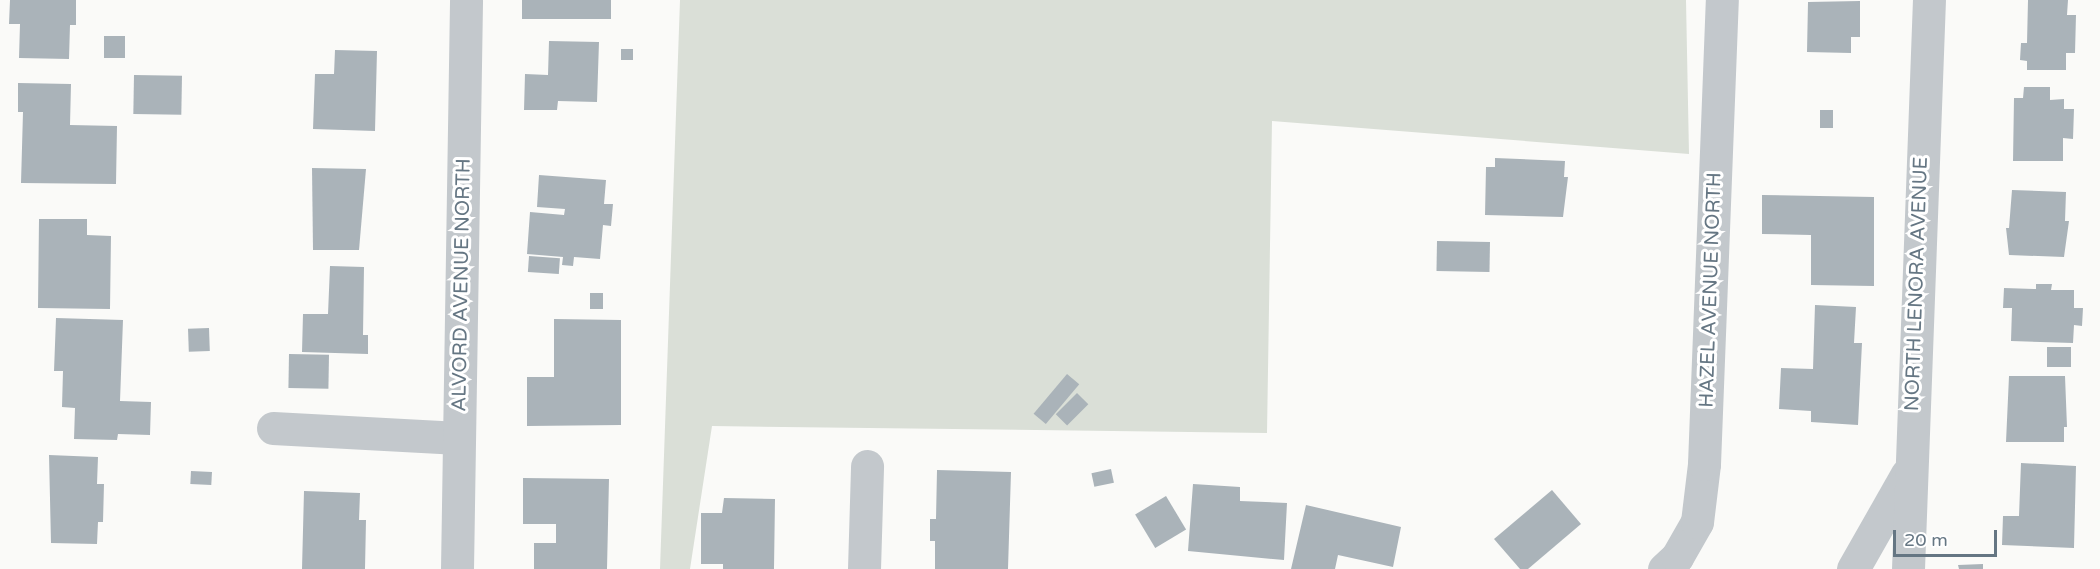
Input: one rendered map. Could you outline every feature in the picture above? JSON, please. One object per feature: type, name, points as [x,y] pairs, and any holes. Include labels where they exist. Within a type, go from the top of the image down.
[{"type":"street","name":"ALVORD AVENUE NORTH","points":[[457,569],[466,0]]},
{"type":"street","name":"HAZEL AVENUE NORTH","points":[[1664,569],[1677,557],[1697,522],[1704,464],[1722,0]]},
{"type":"street","name":"NORTH LENORA AVENUE","points":[[1908,569],[1909,471],[1929,0]]},
{"type":"street","points":[[273,428],[459,438]]},
{"type":"street","points":[[864,569],[867,466]]},
{"type":"street","points":[[1853,569],[1909,471]]},
{"type":"shaded area","points":[[680,0],[1686,0],[1689,154],[1272,121],[1267,433],[712,426],[690,569],[660,569]]},
{"type":"building","points":[[10,0],[76,0],[76,25],[70,25],[69,59],[19,58],[20,24],[9,24]]},
{"type":"building","points":[[522,0],[611,0],[611,19],[522,19]]},
{"type":"building","points":[[2028,0],[2068,0],[2067,15],[2076,15],[2075,53],[2066,53],[2066,70],[2027,70],[2027,61],[2020,60],[2021,43],[2027,43]]},
{"type":"building","points":[[1860,1],[1860,37],[1851,37],[1851,53],[1807,52],[1808,2]]},
{"type":"building","points":[[104,36],[125,36],[125,58],[104,58]]},
{"type":"building","points":[[549,41],[599,42],[597,102],[558,101],[557,110],[524,110],[525,74],[548,75]]},
{"type":"building","points":[[621,49],[633,49],[633,60],[621,60]]},
{"type":"building","points":[[335,50],[377,51],[375,131],[313,129],[315,74],[334,74]]},
{"type":"building","points":[[134,75],[182,76],[181,115],[133,114]]},
{"type":"building","points":[[18,83],[71,84],[70,125],[117,126],[116,184],[21,183],[23,112],[18,112]]},
{"type":"building","points":[[2024,87],[2050,87],[2050,100],[2064,99],[2064,109],[2074,109],[2073,139],[2063,138],[2063,161],[2013,161],[2014,98],[2023,98]]},
{"type":"building","points":[[1820,110],[1833,110],[1833,128],[1820,128]]},
{"type":"building","points":[[1495,158],[1565,161],[1564,177],[1568,177],[1563,217],[1485,215],[1486,167],[1495,167]]},
{"type":"building","points":[[312,168],[366,169],[359,250],[313,250]]},
{"type":"building","points":[[539,175],[606,180],[604,204],[613,204],[611,226],[603,225],[600,259],[574,257],[573,266],[562,265],[563,257],[527,254],[530,212],[564,215],[565,209],[537,207]]},
{"type":"building","points":[[2012,190],[2066,192],[2065,221],[2069,221],[2064,257],[2009,255],[2006,228],[2009,228]]},
{"type":"building","points":[[1762,195],[1874,197],[1874,286],[1811,285],[1811,235],[1762,234]]},
{"type":"building","points":[[39,219],[87,219],[87,235],[111,236],[110,309],[38,308]]},
{"type":"building","points":[[1437,241],[1490,242],[1489,272],[1436,271]]},
{"type":"building","points":[[529,256],[560,258],[559,274],[528,272]]},
{"type":"building","points":[[330,266],[364,267],[363,335],[368,335],[368,354],[302,352],[303,314],[328,314]]},
{"type":"building","points":[[2036,284],[2052,284],[2051,290],[2074,290],[2074,308],[2083,308],[2082,326],[2074,325],[2073,343],[2011,341],[2012,308],[2003,308],[2004,288],[2036,289]]},
{"type":"building","points":[[590,293],[603,293],[603,309],[590,309]]},
{"type":"building","points":[[1815,305],[1856,307],[1854,343],[1862,343],[1858,425],[1811,422],[1811,411],[1779,409],[1781,368],[1813,369]]},
{"type":"building","points":[[56,318],[123,320],[120,401],[151,402],[150,435],[118,434],[117,440],[74,439],[75,408],[62,407],[63,371],[54,371]]},
{"type":"building","points":[[554,319],[621,320],[621,425],[527,426],[527,377],[554,377]]},
{"type":"building","points":[[209,328],[210,351],[189,352],[188,329]]},
{"type":"building","points":[[2047,347],[2071,347],[2071,367],[2047,367]]},
{"type":"building","points":[[289,354],[329,355],[328,389],[288,388]]},
{"type":"building","points":[[1067,374],[1079,384],[1046,424],[1034,414]]},
{"type":"building","points":[[2009,376],[2065,376],[2067,427],[2064,427],[2064,442],[2006,442]]},
{"type":"building","points":[[1077,393],[1088,404],[1067,426],[1056,414]]},
{"type":"building","points":[[49,455],[98,457],[97,484],[104,484],[103,522],[98,522],[97,544],[51,543]]},
{"type":"building","points":[[2021,463],[2076,466],[2074,548],[2002,545],[2003,516],[2019,516]]},
{"type":"building","points":[[1111,469],[1114,483],[1094,487],[1091,473]]},
{"type":"building","points":[[937,470],[1011,472],[1008,569],[935,569],[935,541],[930,541],[930,519],[936,519]]},
{"type":"building","points":[[191,471],[212,472],[211,485],[190,484]]},
{"type":"building","points":[[523,478],[609,479],[607,569],[534,569],[534,543],[556,543],[556,524],[523,524]]},
{"type":"building","points":[[1193,484],[1240,487],[1240,501],[1287,503],[1284,560],[1188,551]]},
{"type":"building","points":[[1552,490],[1581,524],[1528,569],[1520,569],[1494,539]]},
{"type":"building","points":[[304,491],[360,493],[359,520],[366,520],[365,569],[302,569]]},
{"type":"building","points":[[1166,496],[1186,529],[1155,548],[1135,515]]},
{"type":"building","points":[[724,498],[775,499],[774,569],[723,569],[723,564],[701,564],[701,513],[722,513]]},
{"type":"building","points":[[1306,505],[1401,527],[1393,567],[1338,555],[1335,569],[1291,569]]},
{"type":"building","points":[[1983,564],[1983,569],[1959,569],[1958,565]]}]
